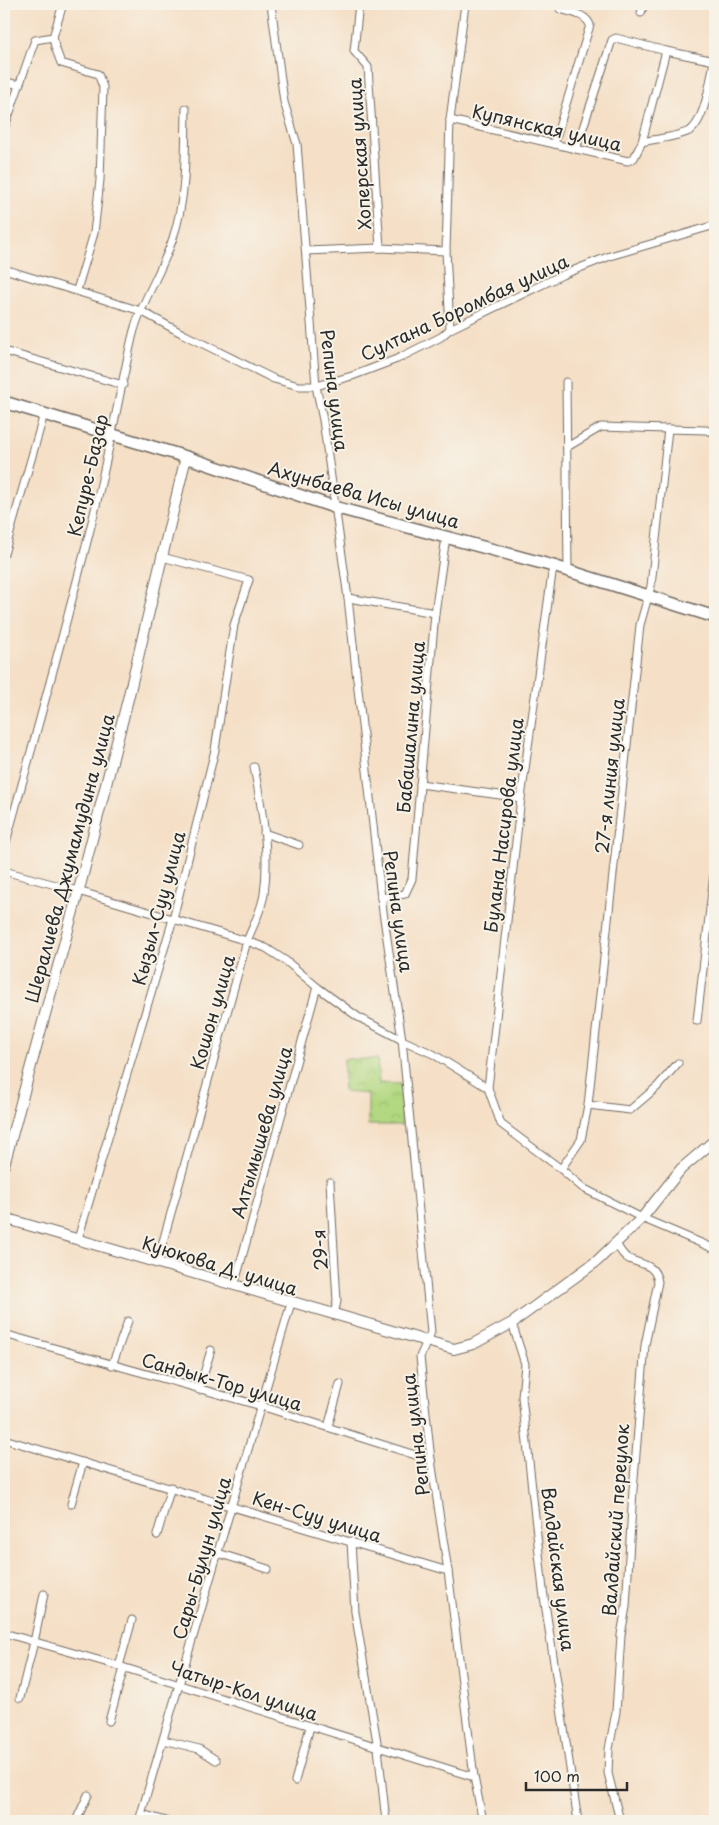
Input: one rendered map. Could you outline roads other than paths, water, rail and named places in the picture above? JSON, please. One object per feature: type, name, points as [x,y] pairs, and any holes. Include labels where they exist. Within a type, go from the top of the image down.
[{"type":"main road","name":"Ахунбаева Исы улица","points":[[4,402],[112,434],[334,507],[553,566],[715,618]]},
{"type":"street","points":[[63,4],[53,37],[62,63],[98,74],[103,87],[100,180],[94,233],[77,290]]},
{"type":"street","name":"Репина улица","points":[[271,4],[284,102],[297,144],[316,386],[323,420],[348,598],[381,898],[402,1040],[430,1332],[420,1357],[431,1460],[448,1571],[474,1777],[483,1821]]},
{"type":"street","name":"Хоперская улица","points":[[358,4],[354,51],[368,67],[380,248]]},
{"type":"street","name":"Купянская улица","points":[[450,330],[446,251],[450,120],[465,4]]},
{"type":"street","points":[[642,13],[644,4]]},
{"type":"street","points":[[554,144],[590,25],[581,16],[560,9]]},
{"type":"street","points":[[4,129],[35,40],[53,37]]},
{"type":"street","points":[[576,149],[612,40],[616,38],[715,61]]},
{"type":"street","points":[[642,142],[666,51]]},
{"type":"street","name":"Купянская улица","points":[[450,120],[628,161],[634,158],[642,142],[685,132],[694,127],[709,91],[715,61]]},
{"type":"street","points":[[4,81],[18,85]]},
{"type":"street","name":"Кепуре-Базар","points":[[4,849],[92,524],[132,336],[172,241],[180,213],[184,185],[186,109]]},
{"type":"street","name":"Султана Боромбая улица","points":[[4,269],[141,311],[274,379],[299,386],[316,386],[352,376],[397,359],[441,337],[450,330],[562,276],[610,256],[715,225]]},
{"type":"street","name":"Хоперская улица","points":[[306,251],[380,248],[446,251]]},
{"type":"street","points":[[4,351],[123,385]]},
{"type":"street","points":[[566,382],[568,571]]},
{"type":"street","points":[[4,554],[44,414]]},
{"type":"street","points":[[567,447],[601,427],[706,430],[715,433]]},
{"type":"street","name":"27-я линия улица","points":[[561,1169],[581,1140],[588,1105],[640,625],[651,586],[668,429]]},
{"type":"street","name":"Шералиева Джумамудина улица","points":[[4,1165],[128,699],[186,458]]},
{"type":"street","name":"Бабашалина улица","points":[[381,898],[405,894],[412,879],[435,613],[446,537]]},
{"type":"street","name":"Кызыл-Суу улица","points":[[78,1239],[173,919],[215,750],[234,625],[249,580],[162,557]]},
{"type":"street","name":"Булана Насирова улица","points":[[488,1088],[521,798],[553,566]]},
{"type":"street","points":[[348,598],[435,613]]},
{"type":"street","name":"Кошон улица","points":[[157,1263],[248,941],[264,896],[266,860],[264,817],[254,767]]},
{"type":"street","points":[[420,784],[521,798]]},
{"type":"street","points":[[264,832],[300,846]]},
{"type":"street","points":[[698,1021],[715,865]]},
{"type":"street","points":[[4,871],[78,891],[266,948],[286,961],[358,1017],[433,1054],[488,1088],[500,1124],[561,1169],[582,1188],[642,1218],[715,1249]]},
{"type":"street","name":"Алтымышева улица","points":[[234,1286],[317,987]]},
{"type":"street","points":[[588,1105],[630,1110],[657,1087],[678,1063]]},
{"type":"street","points":[[427,1342],[447,1348],[461,1349],[495,1333],[512,1322],[597,1261],[642,1218],[681,1169],[715,1140]]},
{"type":"street","name":"29-я","points":[[330,1182],[337,1301],[334,1315]]},
{"type":"street","name":"Куюкова Д. улица","points":[[4,1218],[427,1342]]},
{"type":"street","name":"Валдайский переулок","points":[[616,1243],[619,1250],[627,1258],[638,1261],[656,1273],[658,1282],[646,1345],[633,1490],[626,1606],[621,1635],[616,1712],[609,1749],[608,1773],[620,1821]]},
{"type":"street","name":"Сары-Булун улица","points":[[139,1821],[291,1303]]},
{"type":"street","points":[[112,1365],[128,1321]]},
{"type":"street","name":"Валдайская улица","points":[[512,1322],[526,1364],[522,1397],[543,1590],[578,1821]]},
{"type":"street","name":"Сандык-Тор улица","points":[[4,1334],[261,1406],[431,1460]]},
{"type":"street","points":[[199,1390],[211,1350]]},
{"type":"street","points":[[328,1427],[340,1384]]},
{"type":"street","name":"Кен-Суу улица","points":[[4,1439],[448,1571]]},
{"type":"street","points":[[71,1504],[83,1462]]},
{"type":"street","points":[[157,1535],[170,1487]]},
{"type":"street","points":[[351,1541],[355,1612],[378,1748],[386,1821]]},
{"type":"street","points":[[218,1553],[268,1569]]},
{"type":"street","points":[[20,1698],[44,1594]]},
{"type":"street","points":[[109,1721],[132,1620]]},
{"type":"street","name":"Чатыр-Кол улица","points":[[4,1633],[122,1667],[310,1728],[474,1777]]},
{"type":"street","points":[[295,1781],[310,1728]]},
{"type":"street","points":[[163,1740],[199,1750],[216,1760]]},
{"type":"street","points":[[76,1821],[88,1795]]},
{"type":"street","points":[[142,1814],[166,1821]]}]
